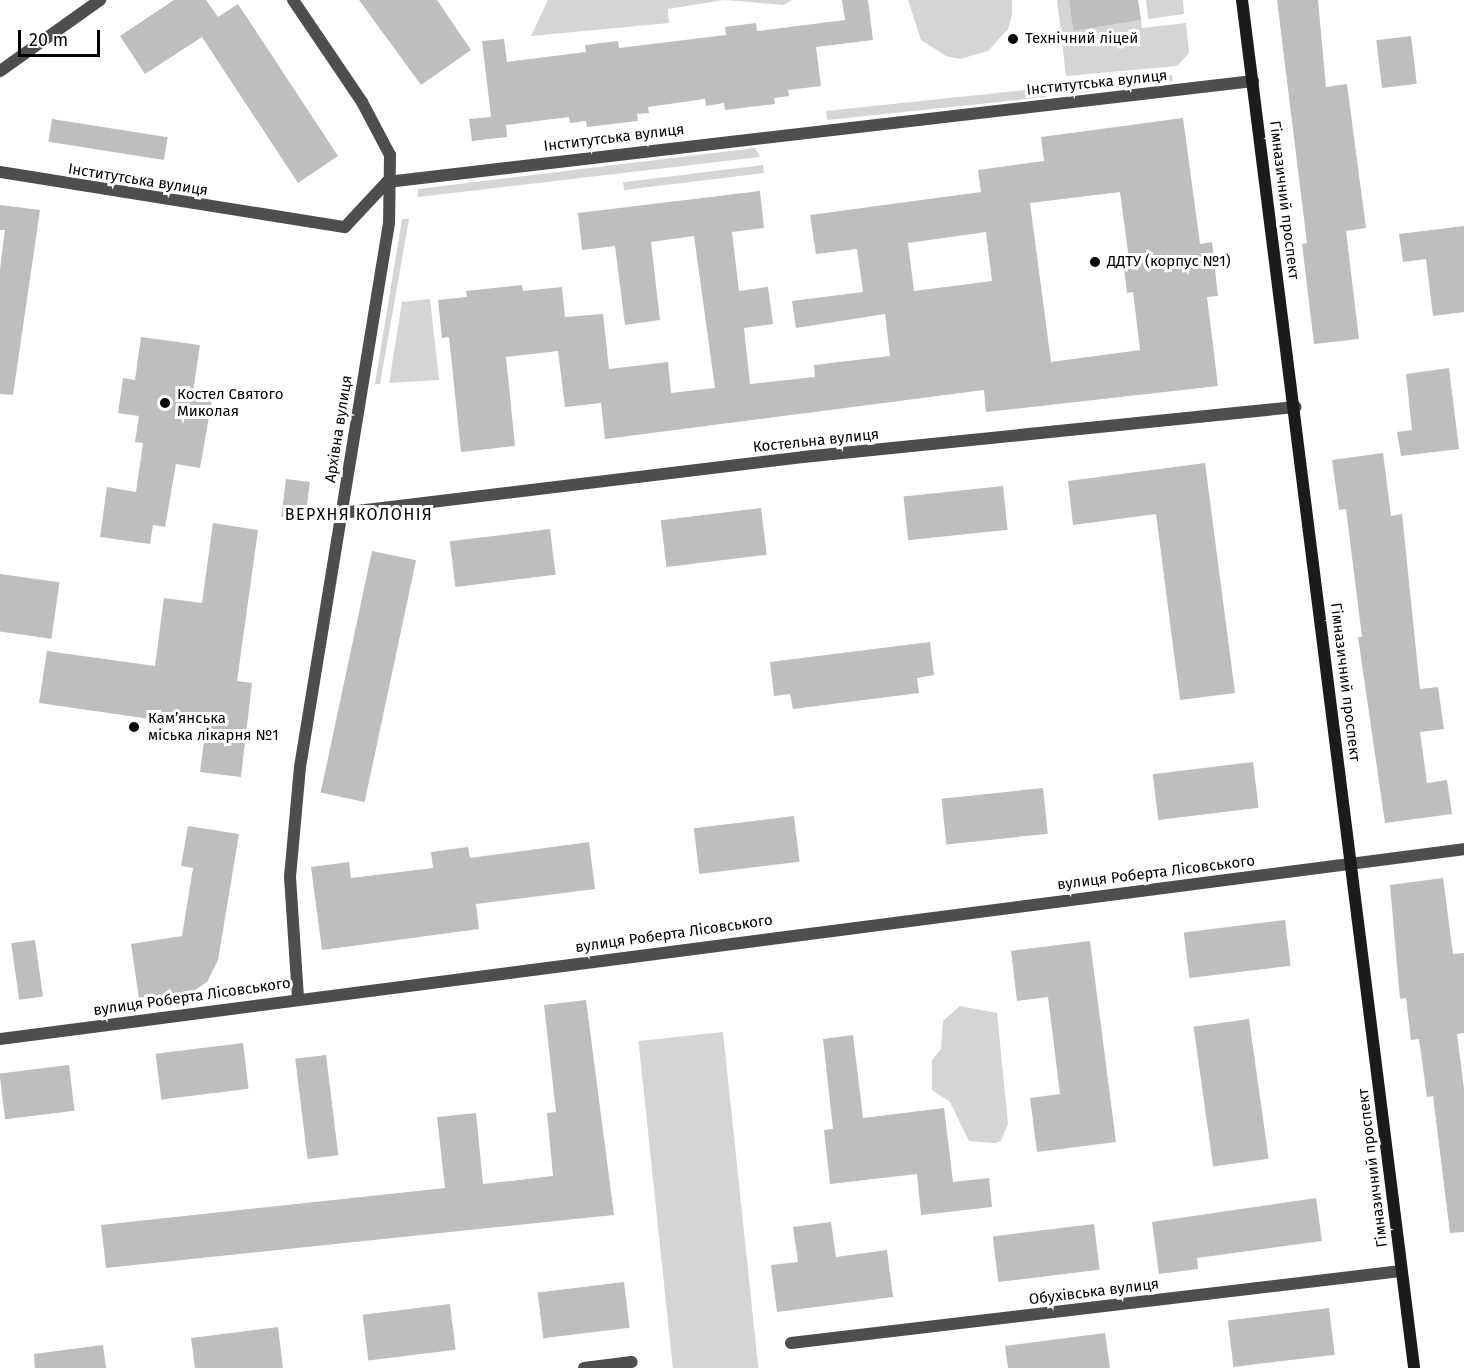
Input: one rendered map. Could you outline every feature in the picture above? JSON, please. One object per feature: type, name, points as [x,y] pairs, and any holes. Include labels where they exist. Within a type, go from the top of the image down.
[{"type":"main road","name":"Гімназичний проспект","points":[[1242,0],[1353,864],[1414,1368]]},
{"type":"street","points":[[0,71],[100,0]]},
{"type":"street","name":"Архівна вулиця","points":[[293,0],[362,102],[390,155],[387,182],[389,223],[300,767],[290,877],[298,998]]},
{"type":"street","name":"Інститутська вулиця","points":[[0,172],[345,227],[387,182],[1253,81]]},
{"type":"street","name":"Костельна вулиця","points":[[341,513],[803,457],[1295,407]]},
{"type":"street","name":"вулиця Роберта Лісовського","points":[[0,1039],[298,998],[1464,849]]},
{"type":"street","name":"Обухівська вулиця","points":[[791,1343],[1401,1271]]},
{"type":"street","points":[[584,1368],[632,1362]]},
{"type":"shaded area","points":[[548,0],[724,0],[668,9],[669,23],[531,36]]},
{"type":"shaded area","points":[[724,0],[792,0],[784,5]]},
{"type":"shaded area","points":[[908,0],[1012,0],[1012,15],[1008,29],[988,51],[960,59],[946,56],[921,40]]},
{"type":"shaded area","points":[[1057,0],[1069,0],[1073,31],[1141,20],[1142,28],[1186,23],[1189,53],[1177,66],[1066,76]]},
{"type":"shaded area","points":[[1146,0],[1183,0],[1184,14],[1148,19]]},
{"type":"shaded area","points":[[1172,75],[1173,81],[1070,94],[1067,84]]},
{"type":"shaded area","points":[[1045,88],[1046,97],[827,120],[826,111]]},
{"type":"shaded area","points":[[755,148],[760,157],[418,197],[418,189]]},
{"type":"shaded area","points":[[763,165],[764,173],[624,190],[623,182]]},
{"type":"shaded area","points":[[402,219],[409,219],[380,384],[375,384]]},
{"type":"shaded area","points":[[430,299],[439,380],[389,383],[402,302]]},
{"type":"shaded area","points":[[960,1006],[997,1013],[1008,1124],[1001,1141],[995,1143],[969,1141],[950,1102],[932,1090],[932,1060],[941,1049],[943,1021]]},
{"type":"shaded area","points":[[723,1032],[758,1368],[673,1368],[638,1041]]},
{"type":"building","points":[[174,0],[206,0],[218,17],[238,4],[338,156],[298,183],[202,37],[145,74],[120,36]]},
{"type":"building","points":[[359,0],[437,0],[471,50],[421,85]]},
{"type":"building","points":[[842,0],[868,0],[873,40],[816,47],[821,86],[788,90],[789,96],[774,98],[775,104],[725,110],[724,103],[706,106],[705,99],[648,107],[649,113],[637,114],[638,121],[587,127],[586,121],[570,123],[569,117],[506,125],[507,137],[472,141],[469,119],[491,117],[482,41],[504,39],[507,62],[586,52],[585,45],[618,41],[619,48],[726,35],[725,27],[756,23],[757,31],[845,20]]},
{"type":"building","points":[[1069,0],[1138,0],[1141,20],[1073,31]]},
{"type":"building","points":[[1277,0],[1318,0],[1326,87],[1347,84],[1366,228],[1346,231],[1359,339],[1314,344],[1302,244],[1307,243]]},
{"type":"building","points":[[1411,36],[1417,84],[1382,88],[1376,40]]},
{"type":"building","points":[[1183,118],[1200,244],[1212,242],[1218,296],[1207,297],[1218,386],[986,412],[984,390],[605,439],[601,403],[565,407],[558,351],[506,357],[515,446],[461,452],[449,337],[442,338],[438,300],[467,297],[466,291],[522,285],[523,291],[562,287],[565,317],[603,314],[609,369],[668,362],[671,393],[715,388],[694,236],[651,242],[660,320],[625,325],[615,246],[582,250],[578,213],[760,191],[764,228],[732,232],[739,291],[768,287],[773,324],[744,328],[750,384],[815,377],[814,365],[890,356],[885,314],[796,328],[792,301],[863,292],[857,249],[816,254],[810,215],[981,192],[978,170],[1044,161],[1041,137]],"holes":[[[1120,192],[1130,267],[1124,268],[1127,293],[1133,292],[1140,350],[1051,362],[1030,203]],[[986,232],[992,281],[914,291],[908,243]]]},
{"type":"building","points":[[52,119],[168,137],[164,160],[48,142]]},
{"type":"building","points":[[0,205],[40,210],[13,395],[0,394],[0,269],[5,230],[0,230]]},
{"type":"building","points":[[1464,226],[1464,312],[1433,316],[1426,259],[1403,262],[1399,234]]},
{"type":"building","name":"Костел Святого Миколая","points":[[141,337],[200,345],[193,392],[213,394],[200,468],[176,464],[165,527],[153,525],[150,544],[100,537],[107,487],[136,492],[143,443],[135,442],[139,416],[118,413],[123,378],[135,380]]},
{"type":"building","points":[[1449,368],[1459,449],[1401,456],[1397,432],[1412,430],[1406,374]]},
{"type":"building","points":[[1383,453],[1391,516],[1402,514],[1420,689],[1438,687],[1444,729],[1420,732],[1427,783],[1447,780],[1452,814],[1385,823],[1358,637],[1362,637],[1346,509],[1339,510],[1332,460]]},
{"type":"building","points":[[1205,463],[1235,693],[1180,700],[1156,514],[1073,525],[1068,481]]},
{"type":"building","points":[[286,479],[310,482],[305,520],[281,517]]},
{"type":"building","points":[[1003,486],[1008,530],[908,540],[904,496]]},
{"type":"building","points":[[761,508],[767,555],[666,567],[661,520]]},
{"type":"building","points":[[213,523],[258,530],[237,681],[252,683],[241,777],[200,772],[206,727],[39,703],[47,651],[155,666],[164,598],[202,603]]},
{"type":"building","points":[[550,529],[556,575],[455,587],[450,541]]},
{"type":"building","points":[[372,551],[416,560],[365,802],[321,793]]},
{"type":"building","points":[[0,574],[59,582],[51,639],[0,632]]},
{"type":"building","points":[[930,642],[934,675],[917,678],[919,693],[793,709],[790,694],[774,696],[770,662]]},
{"type":"building","points":[[1253,762],[1259,808],[1158,820],[1153,774]]},
{"type":"building","points":[[1043,788],[1048,834],[946,844],[942,799]]},
{"type":"building","points":[[794,816],[800,862],[699,874],[694,828]]},
{"type":"building","points":[[188,826],[239,834],[218,960],[207,982],[192,992],[139,999],[131,944],[182,936],[193,868],[181,866]]},
{"type":"building","points":[[589,842],[595,889],[476,904],[479,929],[322,950],[311,867],[349,862],[351,878],[433,868],[431,852],[468,847],[470,858]]},
{"type":"building","points":[[1443,878],[1453,954],[1464,953],[1464,1033],[1457,1034],[1464,1089],[1464,1232],[1450,1233],[1433,1096],[1427,1097],[1419,1039],[1411,1040],[1406,998],[1400,999],[1390,885]]},
{"type":"building","points":[[1285,920],[1291,966],[1189,978],[1184,932]]},
{"type":"building","points":[[35,940],[43,996],[19,1000],[11,943]]},
{"type":"building","points":[[1090,941],[1116,1142],[1037,1152],[1030,1098],[1060,1094],[1048,997],[1017,1001],[1011,951]]},
{"type":"building","points":[[586,1000],[614,1215],[106,1268],[101,1225],[445,1188],[437,1117],[476,1113],[483,1184],[553,1176],[547,1113],[556,1112],[544,1005]]},
{"type":"building","points":[[1249,1019],[1269,1159],[1213,1166],[1194,1027]]},
{"type":"building","points":[[853,1035],[863,1118],[944,1108],[953,1182],[989,1178],[992,1207],[921,1215],[917,1174],[830,1184],[824,1130],[833,1129],[823,1039]]},
{"type":"building","points":[[243,1043],[249,1089],[161,1099],[156,1054]]},
{"type":"building","points":[[326,1055],[338,1155],[308,1159],[295,1059]]},
{"type":"building","points":[[69,1065],[75,1111],[5,1119],[0,1073]]},
{"type":"building","points":[[1316,1198],[1322,1241],[1197,1258],[1198,1269],[1159,1274],[1152,1222]]},
{"type":"building","points":[[831,1222],[836,1257],[887,1250],[893,1297],[777,1312],[771,1265],[798,1262],[793,1227]]},
{"type":"building","points":[[1094,1224],[1100,1270],[998,1282],[993,1236]]},
{"type":"building","points":[[624,1282],[630,1328],[543,1338],[538,1293]]},
{"type":"building","points":[[450,1304],[456,1350],[368,1360],[363,1315]]},
{"type":"building","points":[[1329,1308],[1335,1355],[1233,1367],[1228,1320]]},
{"type":"building","points":[[278,1327],[283,1368],[195,1368],[191,1338]]},
{"type":"building","points":[[1105,1333],[1110,1368],[1008,1368],[1005,1346]]},
{"type":"building","points":[[103,1345],[106,1368],[35,1368],[34,1354]]},
{"type":"place","name":"Технічний ліцей","points":[[1013,39]]},
{"type":"place","name":"ДДТУ (корпус №1)","points":[[1095,262]]},
{"type":"place","name":"Костел Святого Миколая","points":[[165,403]]},
{"type":"place","name":"Кам’янська міська лікарня №1","points":[[134,727]]},
{"type":"district","name":"ВЕРХНЯ КОЛОНІЯ","points":[[359,515]]}]
